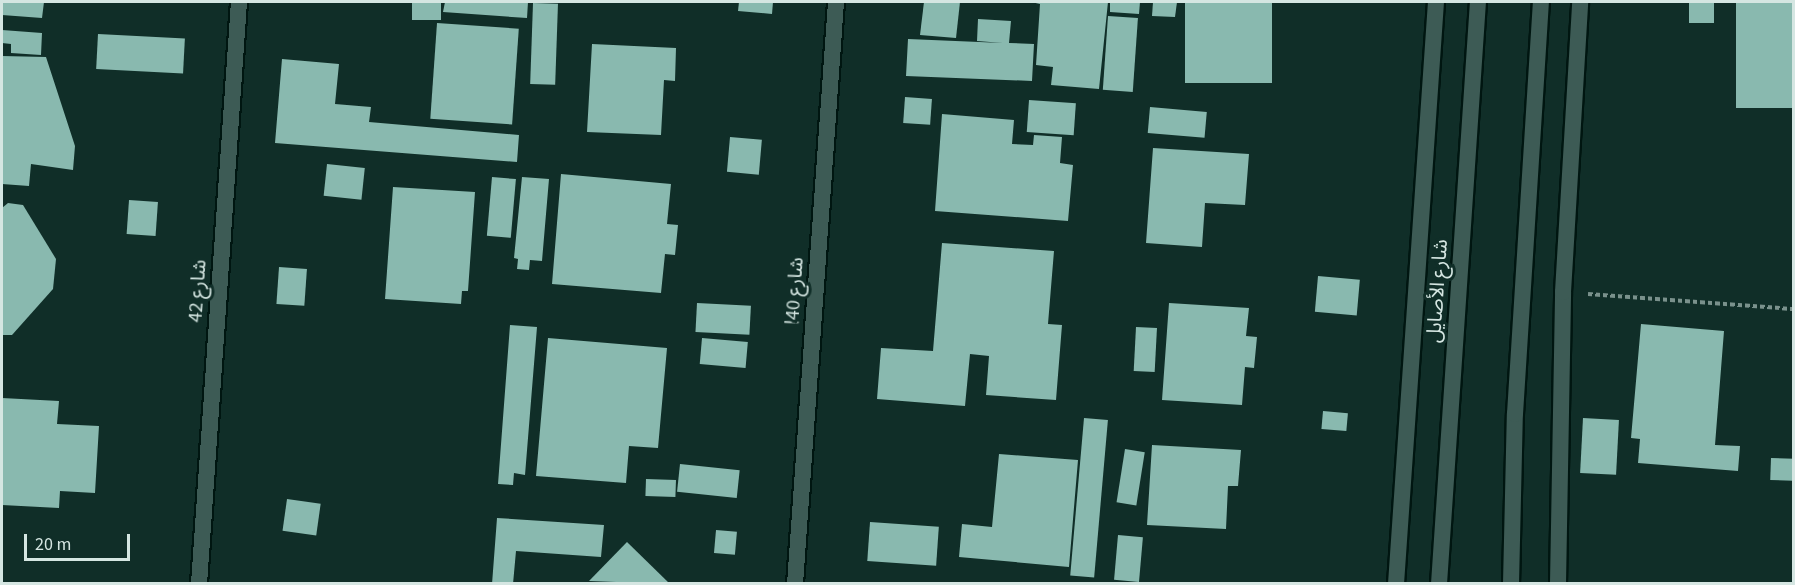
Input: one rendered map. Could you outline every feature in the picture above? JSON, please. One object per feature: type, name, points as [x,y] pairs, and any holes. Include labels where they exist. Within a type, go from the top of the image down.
[{"type":"street","name":"شارع 42","points":[[198,584],[239,2]]},
{"type":"street","name":"شارع 40ا","points":[[795,584],[836,2]]},
{"type":"street","points":[[1396,584],[1436,2]]},
{"type":"street","name":"شارع الأصايل","points":[[1439,584],[1478,2]]},
{"type":"street","points":[[1511,584],[1515,403],[1541,2]]},
{"type":"street","points":[[1558,584],[1563,292],[1580,2]]},
{"type":"path","points":[[1563,292],[1794,309]]},
{"type":"building","points":[[2,2],[44,2],[42,18],[2,15]]},
{"type":"building","points":[[412,2],[441,2],[441,20],[412,20]]},
{"type":"building","points":[[445,2],[528,2],[527,18],[443,12]]},
{"type":"building","points":[[739,2],[773,2],[772,14],[738,11]]},
{"type":"building","points":[[924,2],[960,2],[956,38],[920,35]]},
{"type":"building","points":[[1031,2],[1108,2],[1099,89],[1051,85],[1053,67],[1036,65],[1040,4]]},
{"type":"building","points":[[1110,2],[1140,2],[1139,14],[1110,12]]},
{"type":"building","points":[[1153,2],[1177,2],[1175,17],[1152,16]]},
{"type":"building","points":[[1185,2],[1272,2],[1272,83],[1185,83]]},
{"type":"building","points":[[1689,2],[1714,2],[1714,23],[1689,23]]},
{"type":"building","points":[[1736,2],[1794,2],[1794,108],[1736,108]]},
{"type":"building","points":[[533,3],[558,4],[555,85],[530,84]]},
{"type":"building","points":[[1108,16],[1138,18],[1133,92],[1103,90]]},
{"type":"building","points":[[978,19],[1011,21],[1009,43],[1034,44],[1032,81],[906,76],[908,39],[1003,43],[977,41]]},
{"type":"building","points":[[437,23],[519,29],[512,124],[430,119]]},
{"type":"building","points":[[2,30],[42,33],[41,55],[11,53],[11,44],[2,43]]},
{"type":"building","points":[[98,34],[185,39],[183,74],[96,69]]},
{"type":"building","points":[[592,44],[676,48],[675,81],[664,80],[661,135],[587,132]]},
{"type":"building","points":[[2,56],[46,57],[75,146],[73,170],[31,164],[29,186],[2,184]]},
{"type":"building","points":[[282,59],[339,64],[335,104],[371,107],[369,122],[519,135],[517,162],[275,143]]},
{"type":"building","points":[[905,97],[932,99],[930,125],[903,123]]},
{"type":"building","points":[[1029,100],[1076,103],[1074,135],[1027,132]]},
{"type":"building","points":[[1150,107],[1207,112],[1205,138],[1148,133]]},
{"type":"building","points":[[942,114],[1014,120],[1012,144],[1033,145],[1034,135],[1062,137],[1060,163],[1073,165],[1068,221],[935,211]]},
{"type":"building","points":[[730,137],[762,140],[759,175],[727,172]]},
{"type":"building","points":[[1153,148],[1249,154],[1245,205],[1205,203],[1202,247],[1146,243]]},
{"type":"building","points":[[327,164],[365,168],[361,200],[324,196]]},
{"type":"building","points":[[561,174],[671,184],[667,224],[678,225],[675,255],[665,254],[661,293],[552,284]]},
{"type":"building","points":[[492,177],[516,179],[511,238],[487,236]]},
{"type":"building","points":[[522,177],[549,179],[542,261],[530,260],[529,270],[517,269],[518,259],[514,258]]},
{"type":"building","points":[[393,187],[475,192],[468,291],[462,291],[461,304],[385,299]]},
{"type":"building","points":[[129,200],[158,202],[156,236],[127,234]]},
{"type":"building","points":[[8,203],[23,205],[56,259],[53,289],[12,335],[2,335],[2,208]]},
{"type":"building","points":[[942,243],[1054,251],[1048,324],[1062,325],[1056,400],[986,395],[989,356],[970,354],[965,406],[877,399],[881,348],[933,351]]},
{"type":"building","points":[[279,267],[307,269],[304,306],[276,304]]},
{"type":"building","points":[[1318,276],[1360,280],[1357,316],[1315,312]]},
{"type":"building","points":[[697,303],[751,306],[749,335],[695,332]]},
{"type":"building","points":[[1169,303],[1249,308],[1246,336],[1257,337],[1254,368],[1245,367],[1242,405],[1162,400]]},
{"type":"building","points":[[1641,324],[1724,331],[1715,445],[1740,446],[1738,471],[1638,463],[1640,439],[1631,438]]},
{"type":"building","points":[[510,325],[537,327],[525,475],[514,473],[513,485],[498,484]]},
{"type":"building","points":[[1136,327],[1157,328],[1155,372],[1134,371]]},
{"type":"building","points":[[548,338],[667,348],[658,448],[629,446],[626,483],[536,476]]},
{"type":"building","points":[[702,338],[748,342],[746,368],[700,364]]},
{"type":"building","points":[[2,398],[59,401],[57,424],[99,426],[95,493],[60,491],[59,508],[2,505]]},
{"type":"building","points":[[1323,411],[1348,413],[1346,431],[1321,429]]},
{"type":"building","points":[[1084,418],[1108,420],[1094,577],[1070,575]]},
{"type":"building","points":[[1583,418],[1619,420],[1616,475],[1580,473]]},
{"type":"building","points":[[1152,445],[1241,450],[1238,486],[1228,486],[1226,529],[1147,525]]},
{"type":"building","points":[[1125,449],[1145,452],[1136,505],[1117,502]]},
{"type":"building","points":[[999,454],[1078,460],[1069,567],[959,557],[962,524],[992,527]]},
{"type":"building","points":[[1771,458],[1794,459],[1793,481],[1770,480]]},
{"type":"building","points":[[680,464],[740,470],[737,498],[677,492]]},
{"type":"building","points":[[646,479],[676,480],[675,497],[645,496]]},
{"type":"building","points":[[287,499],[321,504],[316,535],[283,531]]},
{"type":"building","points":[[497,518],[604,525],[601,557],[516,551],[513,584],[492,584]]},
{"type":"building","points":[[870,522],[939,527],[936,566],[867,561]]},
{"type":"building","points":[[716,530],[737,532],[735,555],[714,553]]},
{"type":"building","points":[[1118,535],[1143,537],[1139,582],[1114,580]]},
{"type":"building","points":[[627,542],[670,584],[589,581]]}]
